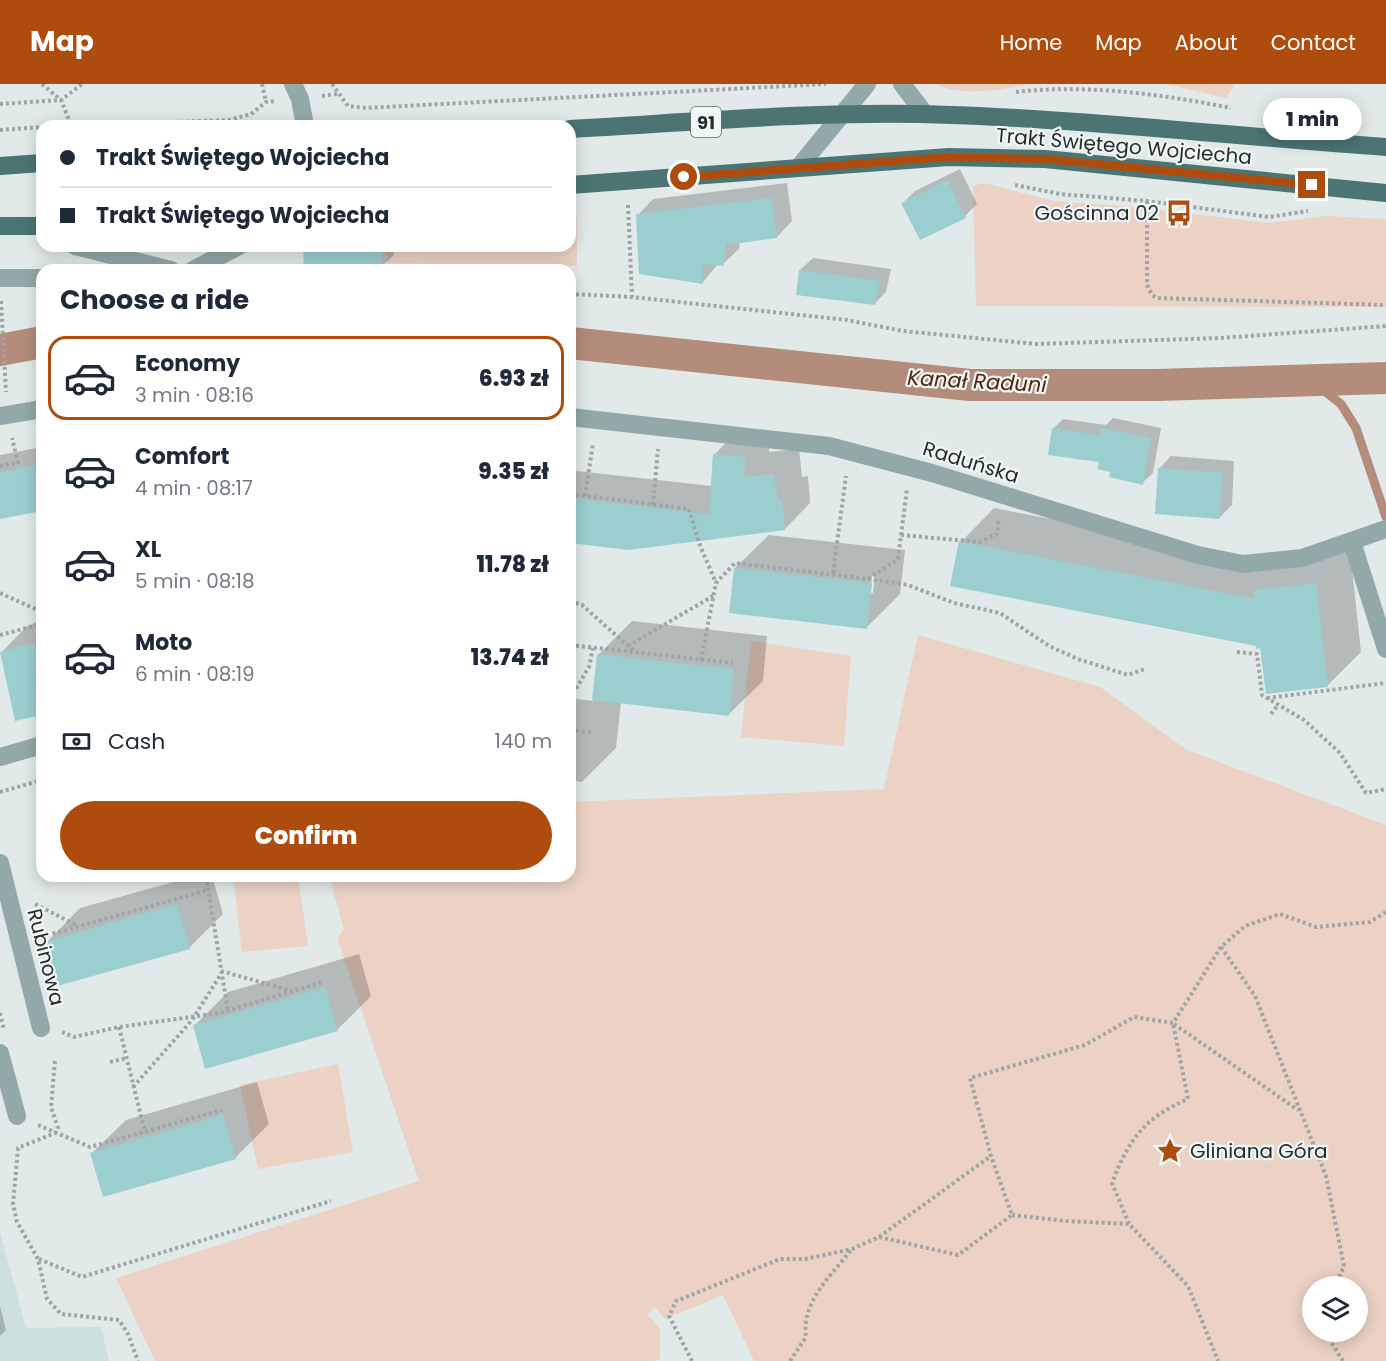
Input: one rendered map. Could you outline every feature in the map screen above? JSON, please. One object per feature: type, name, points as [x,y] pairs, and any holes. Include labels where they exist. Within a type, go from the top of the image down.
[{"type":"main road","name":"Trakt Świętego Wojciecha","points":[[576,129],[842,114],[925,114],[1121,125],[1231,136],[1386,147]]},
{"type":"main road","name":"Trakt Świętego Wojciecha","points":[[576,185],[949,157],[1045,159],[1386,193]]},
{"type":"main road","points":[[0,166],[36,163]]},
{"type":"main road","points":[[0,226],[36,226]]},
{"type":"street","points":[[293,84],[300,99],[304,120]]},
{"type":"street","points":[[798,168],[867,84]]},
{"type":"street","points":[[902,84],[925,114]]},
{"type":"street","points":[[99,252],[147,264]]},
{"type":"street","points":[[204,264],[228,252]]},
{"type":"street","points":[[0,278],[36,278]]},
{"type":"street","points":[[0,416],[36,411]]},
{"type":"street","name":"Raduńska","points":[[576,418],[829,446],[932,473],[1198,555],[1243,564],[1302,558],[1380,531]]},
{"type":"street","points":[[1352,542],[1386,648]]},
{"type":"street","points":[[0,757],[36,747]]},
{"type":"street","name":"Rubinowa","points":[[0,863],[40,1028]]},
{"type":"street","points":[[0,1053],[16,1116]]},
{"type":"path","points":[[42,84],[61,100],[68,120]]},
{"type":"path","points":[[0,104],[61,100],[82,84]]},
{"type":"path","points":[[229,120],[251,114],[266,102],[262,84]]},
{"type":"path","points":[[332,84],[348,106],[366,108],[826,84]]},
{"type":"path","points":[[1032,89],[1036,84]]},
{"type":"path","points":[[1112,84],[1112,90]]},
{"type":"path","points":[[1041,87],[1075,86],[1148,92]]},
{"type":"path","points":[[0,130],[36,127]]},
{"type":"path","points":[[1009,183],[1060,194],[1147,201],[1269,217],[1314,210]]},
{"type":"path","points":[[1147,201],[1147,285],[1152,295],[1157,298],[1386,305]]},
{"type":"path","points":[[616,206],[640,204]]},
{"type":"path","points":[[628,205],[632,297]]},
{"type":"path","points":[[576,294],[632,297],[847,320],[903,331],[1036,344],[1220,338],[1386,326]]},
{"type":"path","points":[[1,310],[4,378]]},
{"type":"path","points":[[585,496],[594,435]]},
{"type":"path","points":[[653,505],[659,442]]},
{"type":"path","points":[[833,573],[847,468]]},
{"type":"path","points":[[868,579],[898,559],[907,485]]},
{"type":"path","points":[[576,495],[689,509],[699,543],[716,583]]},
{"type":"path","points":[[901,535],[980,542],[997,534],[999,514]]},
{"type":"path","points":[[701,660],[716,583],[735,563],[833,573],[908,585],[954,603],[1000,613],[1049,646],[1088,663],[1128,675],[1145,669]]},
{"type":"path","points":[[0,593],[36,609]]},
{"type":"path","points":[[628,646],[713,596]]},
{"type":"path","points":[[576,604],[582,605],[636,652]]},
{"type":"path","points":[[0,635],[36,626]]},
{"type":"path","points":[[576,646],[733,663]]},
{"type":"path","points":[[576,689],[589,667],[593,648]]},
{"type":"path","points":[[1238,652],[1257,654],[1262,695],[1304,720],[1340,753],[1366,793],[1386,789]]},
{"type":"path","points":[[1266,698],[1386,683]]},
{"type":"path","points":[[1271,714],[1278,705]]},
{"type":"path","points":[[576,731],[594,733]]},
{"type":"path","points":[[0,792],[36,782]]},
{"type":"path","points":[[207,882],[228,1011]]},
{"type":"path","points":[[6,889],[77,926]]},
{"type":"path","points":[[43,936],[208,890]]},
{"type":"path","points":[[1218,1361],[1188,1286],[1129,1224],[1112,1183],[1120,1161],[1145,1125],[1161,1111],[1188,1099],[1173,1023],[1221,947],[1245,927],[1280,914],[1316,927],[1370,922],[1386,912]]},
{"type":"path","points":[[1221,947],[1255,996],[1326,1176],[1344,1266],[1340,1276]]},
{"type":"path","points":[[220,973],[293,991]]},
{"type":"path","points":[[133,1087],[194,1017],[220,973]]},
{"type":"path","points":[[145,1132],[119,1027],[228,1011],[323,982]]},
{"type":"path","points":[[1011,1215],[991,1156],[970,1078],[1085,1045],[1134,1017],[1173,1023],[1299,1110]]},
{"type":"path","points":[[110,1062],[126,1058]]},
{"type":"path","points":[[56,1061],[51,1107],[58,1128],[55,1133],[18,1148],[13,1204],[17,1222],[38,1259],[47,1299],[53,1308],[61,1314],[119,1320],[128,1334],[138,1361]]},
{"type":"path","points":[[55,1133],[90,1148],[222,1110]]},
{"type":"path","points":[[692,1361],[669,1316],[676,1301],[780,1259],[805,1259],[852,1249],[879,1237],[991,1156]]},
{"type":"path","points":[[38,1259],[82,1277],[332,1202]]},
{"type":"path","points":[[879,1237],[958,1255],[1011,1215],[1129,1224]]},
{"type":"path","points":[[790,1361],[807,1337],[804,1322],[808,1308],[852,1249]]},
{"type":"path","points":[[1331,1342],[1343,1361]]},
{"type":"shaded area","points":[[936,84],[1032,84],[996,90],[959,91]]},
{"type":"shaded area","points":[[1166,84],[1235,84],[1226,98]]},
{"type":"shaded area","points":[[984,183],[1054,201],[1136,207],[1269,223],[1326,216],[1386,219],[1386,307],[976,306],[973,186]]},
{"type":"shaded area","points":[[576,215],[577,266],[576,264],[387,263],[387,252],[576,252]]},
{"type":"shaded area","points":[[918,635],[1100,687],[1187,750],[1386,825],[1386,1361],[754,1361],[723,1295],[665,1319],[654,1307],[648,1315],[660,1329],[660,1359],[654,1361],[155,1361],[116,1278],[419,1181],[337,938],[344,929],[331,882],[576,882],[576,802],[884,789]]},
{"type":"shaded area","points":[[751,641],[851,656],[844,746],[741,737]]},
{"type":"shaded area","points":[[234,882],[299,882],[308,946],[242,952]]},
{"type":"shaded area","points":[[338,1064],[353,1152],[258,1169],[240,1085]]},
{"type":"shaded area","points":[[0,1232],[26,1328],[101,1327],[109,1361],[0,1361]]},
{"type":"building","points":[[947,180],[966,218],[920,240],[901,203]]},
{"type":"building","points":[[772,198],[777,238],[726,245],[724,266],[703,264],[703,284],[639,274],[636,214]]},
{"type":"building","points":[[303,252],[382,252],[382,264],[304,264]]},
{"type":"building","points":[[799,270],[880,281],[875,305],[796,295]]},
{"type":"building","points":[[1052,428],[1099,435],[1101,428],[1151,438],[1143,485],[1109,477],[1110,472],[1097,469],[1099,462],[1048,455]]},
{"type":"building","points":[[713,454],[746,457],[744,477],[774,474],[778,501],[783,501],[785,530],[628,550],[576,544],[576,499],[709,514]]},
{"type":"building","points":[[36,465],[36,512],[0,519],[0,472]]},
{"type":"building","points":[[1158,468],[1223,473],[1220,519],[1155,514]]},
{"type":"building","points":[[959,541],[1255,599],[1254,590],[1316,583],[1328,687],[1266,694],[1260,648],[1256,649],[1256,646],[950,586]]},
{"type":"building","points":[[734,568],[872,583],[867,629],[729,613]]},
{"type":"building","points":[[36,643],[36,679],[34,679],[36,716],[15,721],[0,652]]},
{"type":"building","points":[[597,654],[734,669],[729,716],[592,700]]},
{"type":"building","points":[[177,904],[190,949],[57,986],[45,942]]},
{"type":"building","points":[[325,987],[338,1031],[205,1069],[193,1025]]},
{"type":"building","points":[[223,1115],[236,1159],[103,1197],[90,1153]]},
{"type":"waterway","name":"Kanał Raduni","points":[[0,350],[36,343]]},
{"type":"waterway","name":"Kanał Raduni","points":[[576,344],[970,385],[1157,385],[1386,378]]},
{"type":"waterway","points":[[1308,378],[1341,404],[1356,428],[1386,517]]},
{"type":"place","name":"Gościnna 02","points":[[1179,213]]},
{"type":"place","name":"Gliniana Góra","points":[[1170,1151]]},
{"type":"route","points":[[684,177],[949,157],[1045,159],[1312,185]]}]
